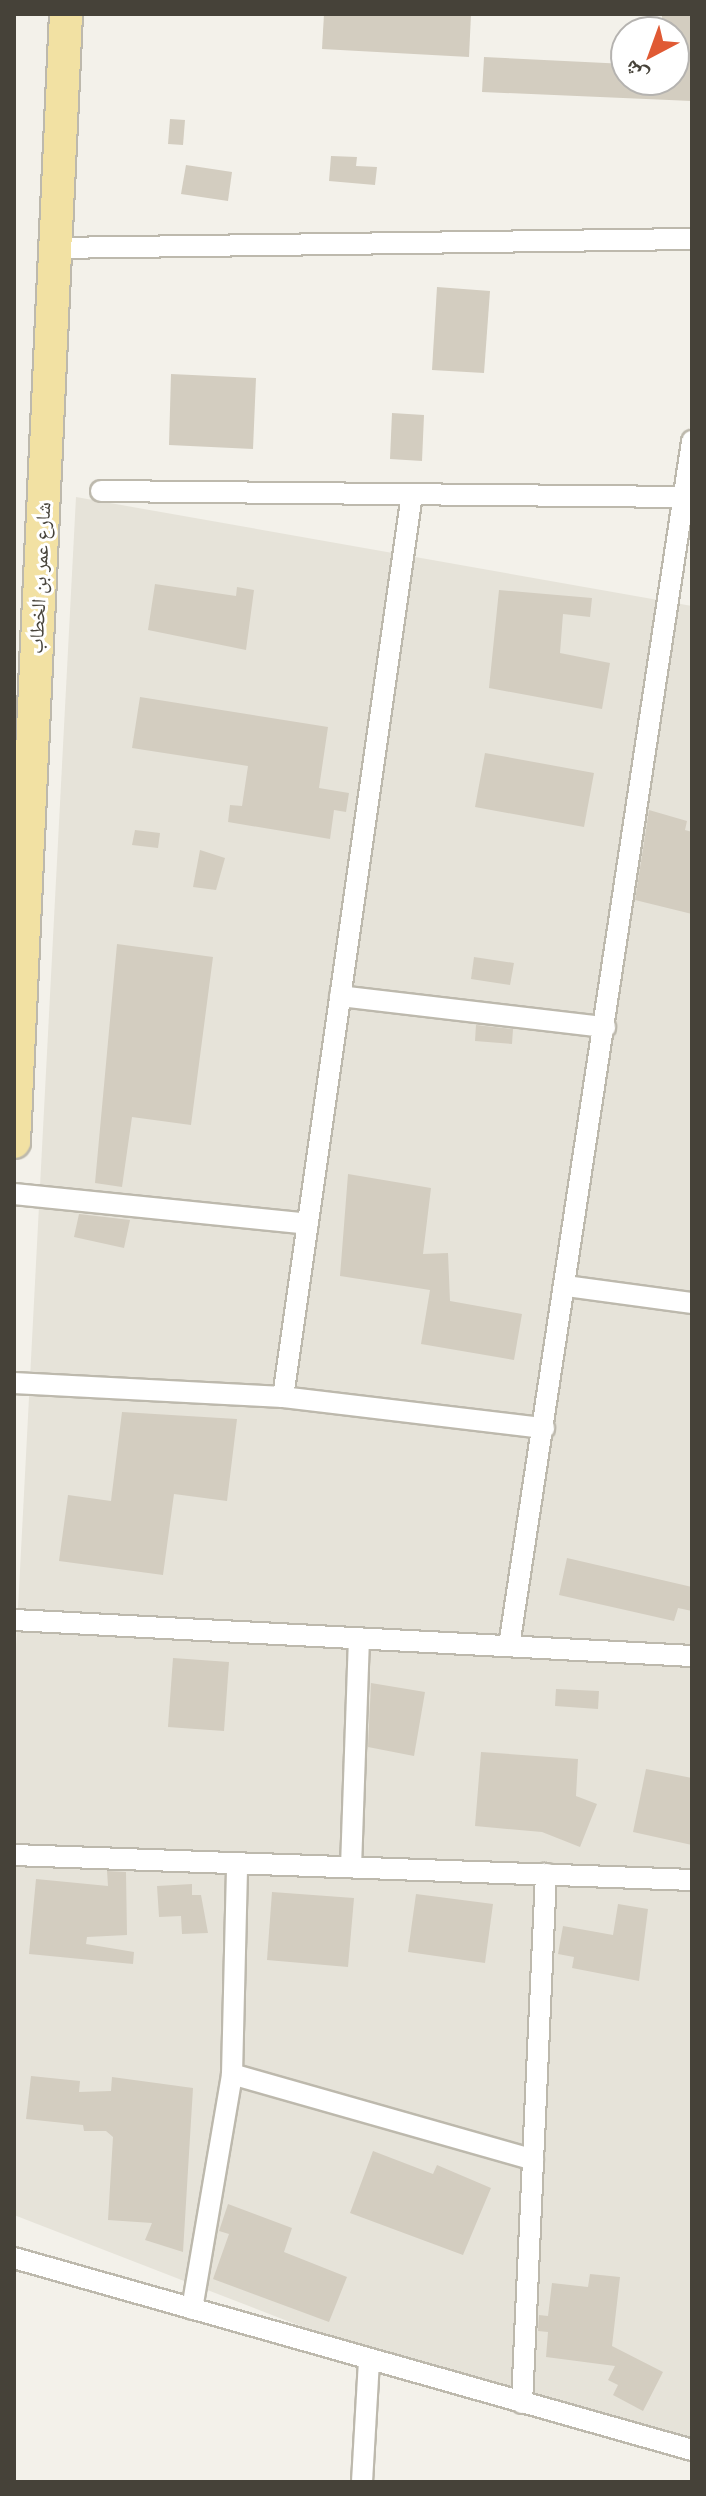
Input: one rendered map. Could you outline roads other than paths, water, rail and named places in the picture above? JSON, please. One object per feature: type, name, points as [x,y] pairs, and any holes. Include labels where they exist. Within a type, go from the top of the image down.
[{"type":"main road","name":"شارع عمر بن الخطاب","points":[[14,1142],[66,14]]},
{"type":"street","points":[[54,248],[692,239]]},
{"type":"street","points":[[509,1646],[692,441]]},
{"type":"street","points":[[101,491],[684,497]]},
{"type":"street","points":[[283,1397],[412,494]]},
{"type":"street","points":[[340,996],[605,1027]]},
{"type":"street","points":[[14,1194],[307,1224]]},
{"type":"street","points":[[566,1286],[692,1303]]},
{"type":"street","points":[[14,1383],[283,1397],[544,1428]]},
{"type":"street","points":[[14,1620],[692,1656]]},
{"type":"street","points":[[351,1867],[359,1638]]},
{"type":"street","points":[[14,1855],[692,1880]]},
{"type":"street","points":[[192,2309],[232,2074],[237,1863]]},
{"type":"street","points":[[522,2403],[546,1874]]},
{"type":"street","points":[[232,2074],[533,2160]]},
{"type":"street","points":[[14,2258],[692,2450]]},
{"type":"street","points":[[362,2482],[369,2361]]}]
